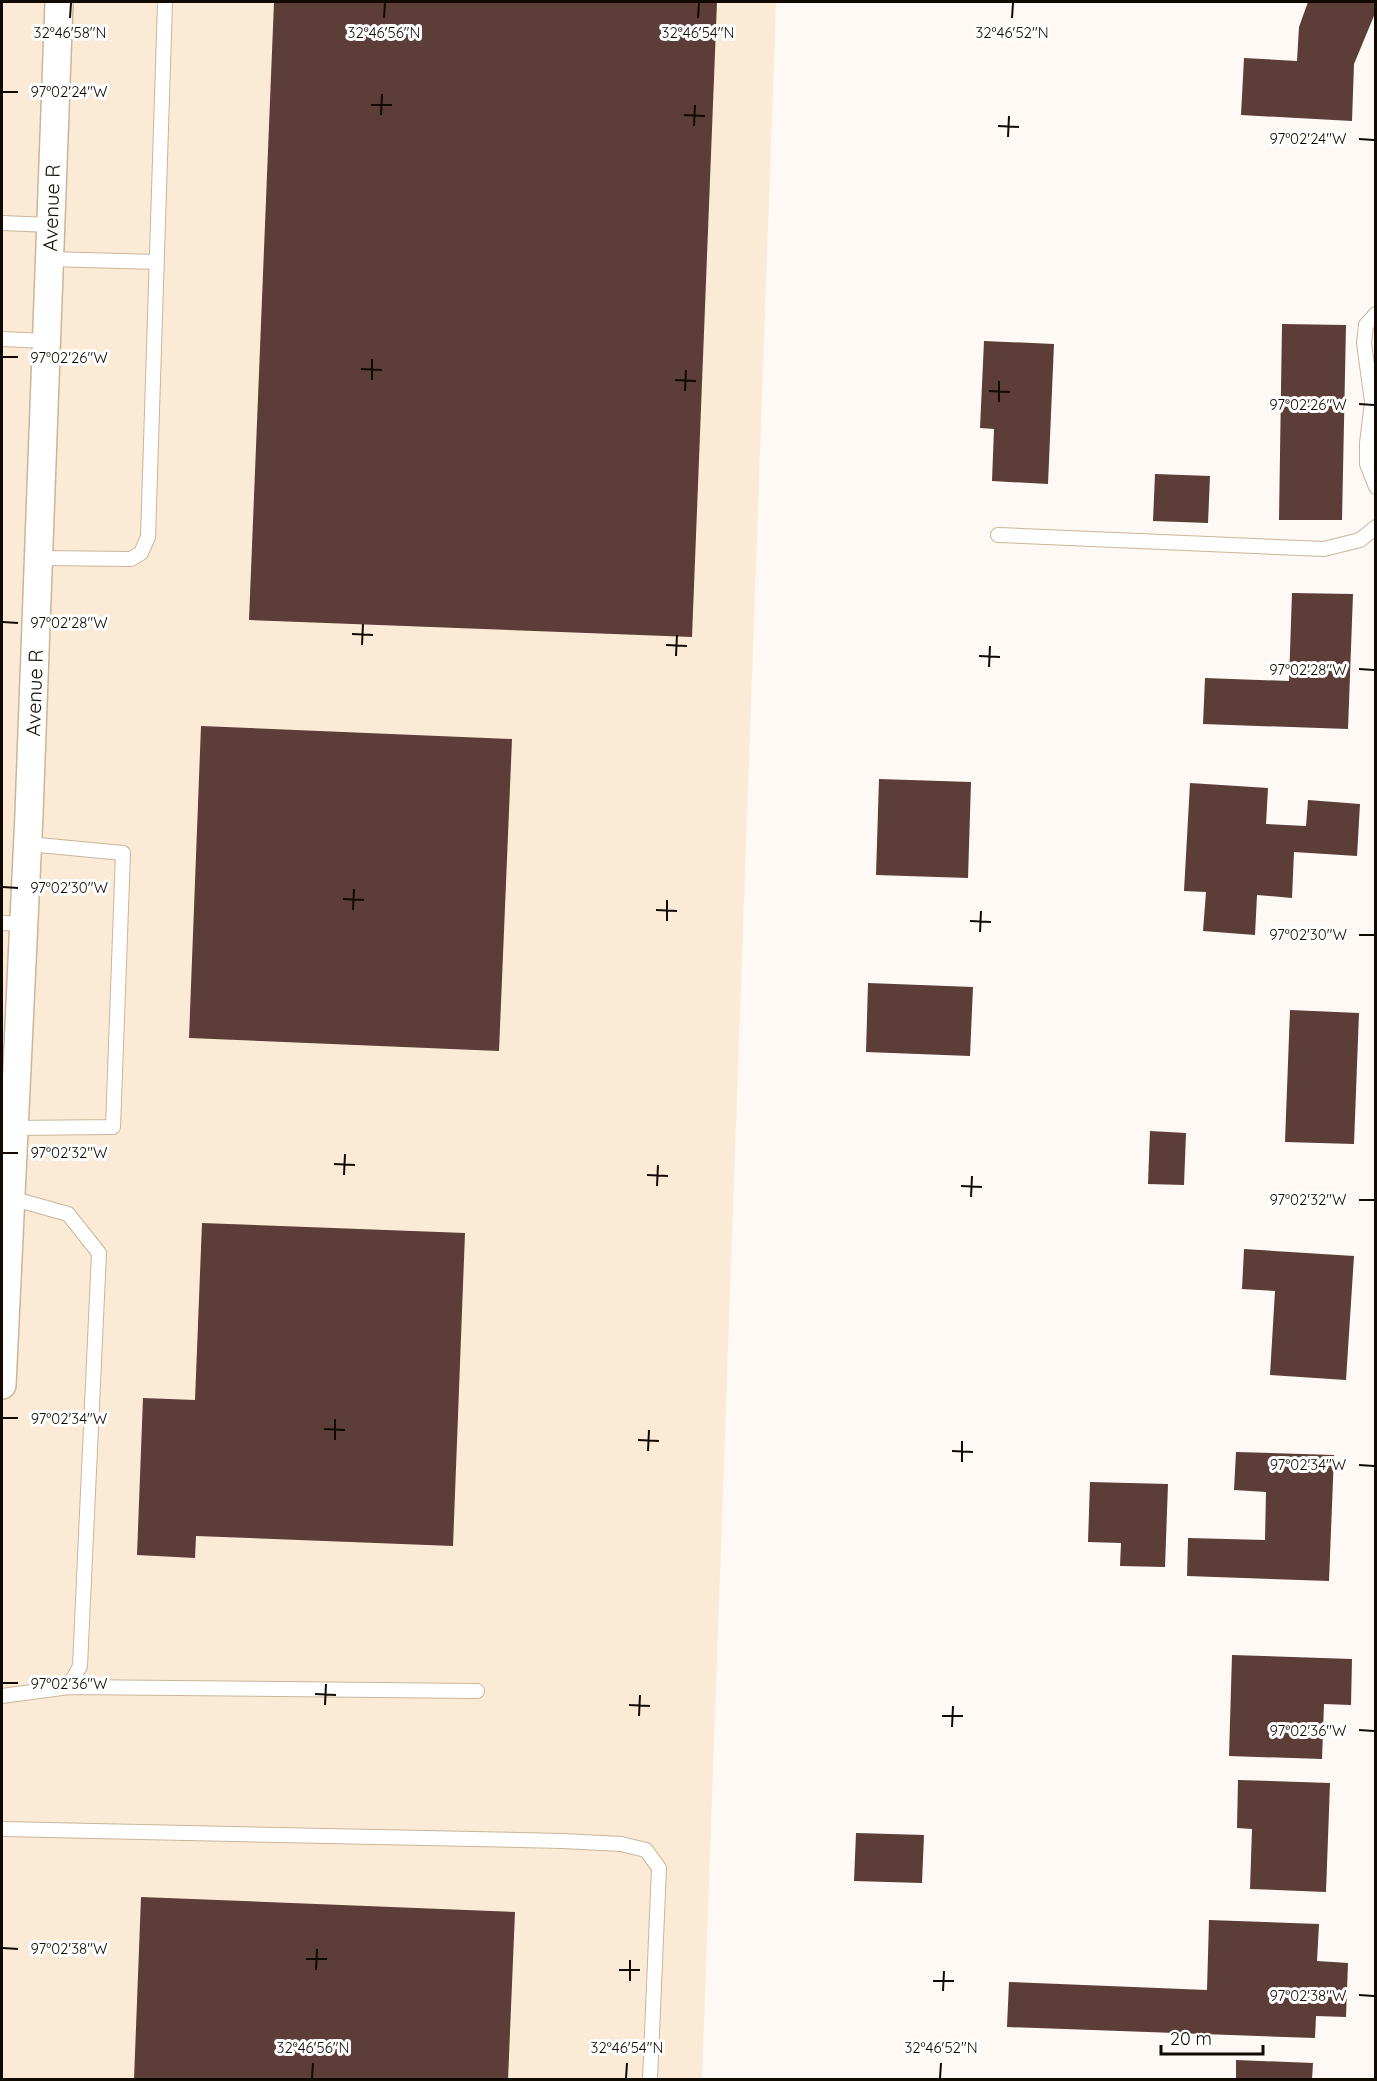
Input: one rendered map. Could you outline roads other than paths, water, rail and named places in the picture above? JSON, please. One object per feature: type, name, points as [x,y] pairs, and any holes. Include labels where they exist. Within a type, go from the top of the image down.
[{"type":"street","name":"Avenue R","points":[[2,1385],[5,1233],[11,1198],[14,1128],[13,923],[28,844],[59,2]]},
{"type":"lane","points":[[39,558],[131,559],[141,553],[147,537],[165,2]]},
{"type":"lane","points":[[2,223],[51,225]]},
{"type":"lane","points":[[49,259],[157,262]]},
{"type":"lane","points":[[1376,314],[1366,325],[1364,343],[1372,402],[1367,464],[1376,487]]},
{"type":"lane","points":[[2,339],[46,341]]},
{"type":"lane","points":[[998,535],[1324,549],[1360,540],[1376,527]]},
{"type":"lane","points":[[14,1128],[113,1127],[123,854],[28,844]]},
{"type":"lane","points":[[11,1198],[69,1214],[99,1253],[80,1666],[69,1687]]},
{"type":"lane","points":[[2,1696],[69,1687],[477,1691]]},
{"type":"lane","points":[[2,1830],[562,1841],[621,1844],[646,1850],[659,1868],[650,2079]]}]
